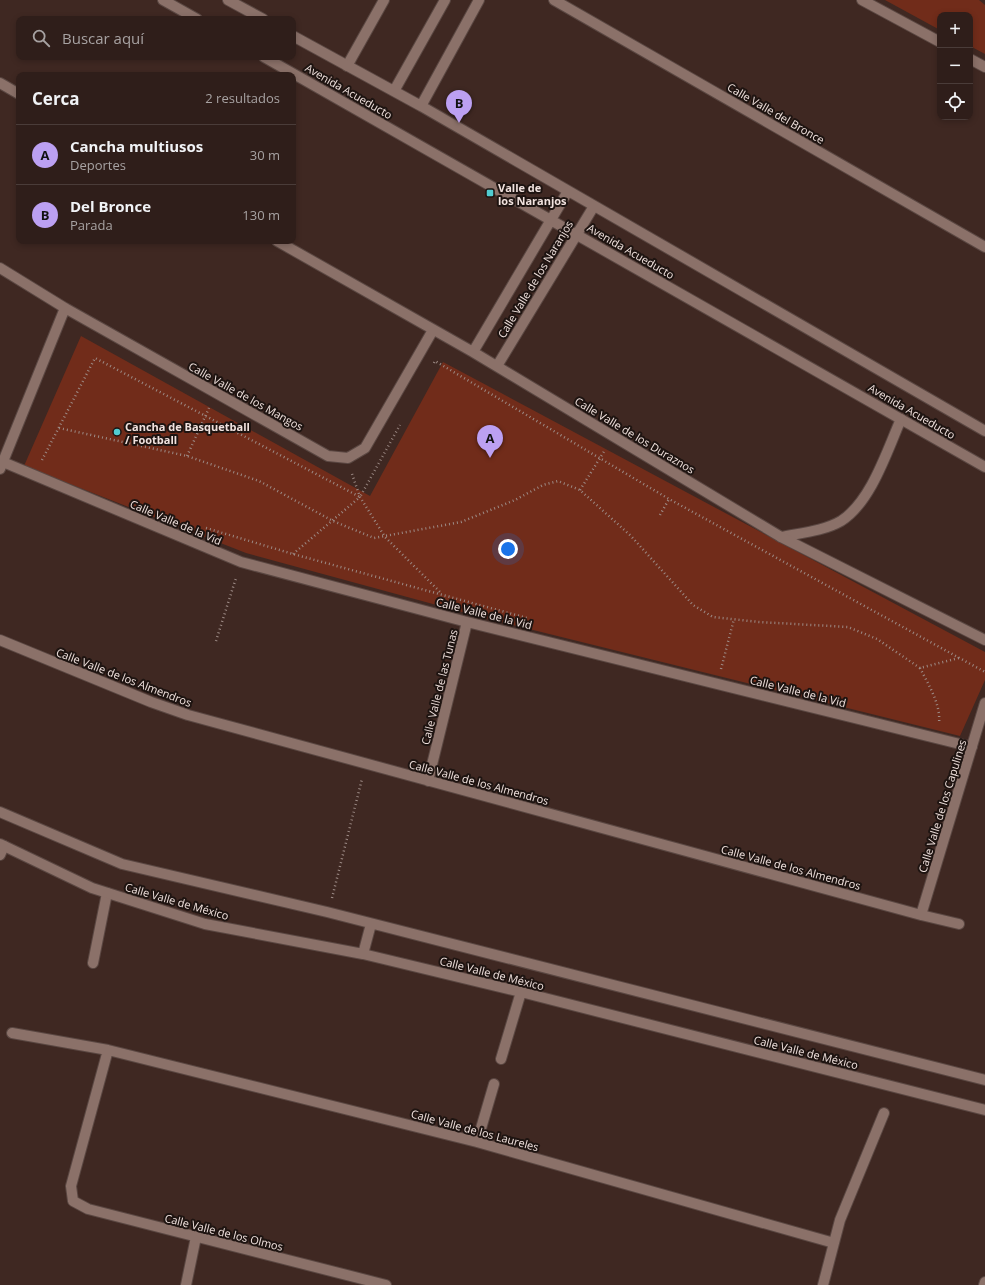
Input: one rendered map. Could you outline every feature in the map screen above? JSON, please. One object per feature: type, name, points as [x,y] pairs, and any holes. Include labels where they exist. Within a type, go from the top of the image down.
[{"type":"street","points":[[163,0],[192,16]]},
{"type":"street","points":[[228,0],[257,16]]},
{"type":"street","points":[[347,66],[384,0]]},
{"type":"street","points":[[394,91],[445,0]]},
{"type":"street","points":[[421,106],[479,0]]},
{"type":"street","name":"Calle Valle del Bronce","points":[[554,0],[985,247]]},
{"type":"street","points":[[862,0],[937,40]]},
{"type":"street","name":"Avenida Acueducto","points":[[296,38],[421,106],[985,431]]},
{"type":"street","name":"Avenida Acueducto","points":[[269,60],[291,72]]},
{"type":"street","points":[[973,61],[985,67]]},
{"type":"street","name":"Avenida Acueducto","points":[[296,75],[985,467]]},
{"type":"street","points":[[0,83],[16,92]]},
{"type":"street","name":"Calle Valle de los Naranjos","points":[[473,352],[568,191]]},
{"type":"street","name":"Calle Valle de los Naranjos","points":[[497,366],[576,233],[594,206]]},
{"type":"street","name":"Calle Valle de los Duraznos","points":[[282,244],[497,366],[782,537],[985,640]]},
{"type":"street","name":"Calle Valle de los Mangos","points":[[0,268],[65,308],[328,456],[348,458]]},
{"type":"street","points":[[1,466],[65,308]]},
{"type":"street","points":[[348,458],[365,448],[433,330]]},
{"type":"street","points":[[782,537],[818,529],[840,521],[859,506],[875,478],[901,419]]},
{"type":"street","name":"Calle Valle de la Vid","points":[[1,466],[240,562],[467,622],[972,747]]},
{"type":"street","name":"Calle Valle de las Tunas","points":[[428,781],[467,622]]},
{"type":"street","name":"Calle Valle de los Almendros","points":[[0,640],[151,702],[188,715],[921,915],[959,924]]},
{"type":"street","name":"Calle Valle de los Capulines","points":[[921,915],[985,703]]},
{"type":"street","name":"Calle Valle de México","points":[[0,812],[122,864],[327,912],[985,1080]]},
{"type":"street","name":"Calle Valle de México","points":[[1,848],[92,888],[205,924],[363,954],[522,992],[985,1110]]},
{"type":"street","points":[[92,963],[107,893]]},
{"type":"street","points":[[363,954],[371,924]]},
{"type":"street","points":[[500,1059],[522,992]]},
{"type":"street","name":"Calle Valle de los Laureles","points":[[12,1033],[108,1050],[477,1142],[834,1243]]},
{"type":"street","name":"Calle Valle de los Olmos","points":[[108,1050],[71,1186],[73,1201],[88,1209],[196,1238],[386,1285]]},
{"type":"street","points":[[477,1142],[494,1084]]},
{"type":"street","points":[[823,1285],[840,1220],[884,1113]]},
{"type":"street","points":[[186,1285],[196,1238]]},
{"type":"path","points":[[42,462],[95,358],[360,497]]},
{"type":"path","points":[[431,368],[435,361],[669,499],[985,672]]},
{"type":"path","points":[[187,456],[216,393]]},
{"type":"path","points":[[272,570],[333,521],[360,497],[401,422]]},
{"type":"path","points":[[59,428],[187,456],[259,481],[333,521],[374,538],[461,522],[515,500],[543,485],[558,481],[580,490],[631,536],[693,604],[713,617],[848,627],[877,639],[920,668],[933,695],[940,716],[938,738]]},
{"type":"path","points":[[580,490],[613,435]]},
{"type":"path","points":[[348,458],[360,497],[385,537],[441,594],[445,616]]},
{"type":"path","points":[[660,515],[669,499]]},
{"type":"path","points":[[200,525],[222,534],[532,619]]},
{"type":"path","points":[[216,640],[240,562]]},
{"type":"path","points":[[720,672],[734,619]]},
{"type":"path","points":[[920,668],[959,658]]},
{"type":"path","points":[[327,912],[365,764]]},
{"type":"shaded area","points":[[885,0],[979,0],[985,5],[985,54],[973,48],[973,12],[937,12],[937,28]]},
{"type":"shaded area","points":[[81,336],[370,496],[443,362],[985,652],[985,680],[960,736],[477,616],[246,553],[24,466]]},
{"type":"place","name":"Del Bronce","points":[[459,123]]},
{"type":"place","name":"Valle de los Naranjos","points":[[490,193]]},
{"type":"place","name":"Cancha de Basquetball / Football","points":[[117,432]]},
{"type":"place","name":"Cancha multiusos","points":[[490,458]]}]
